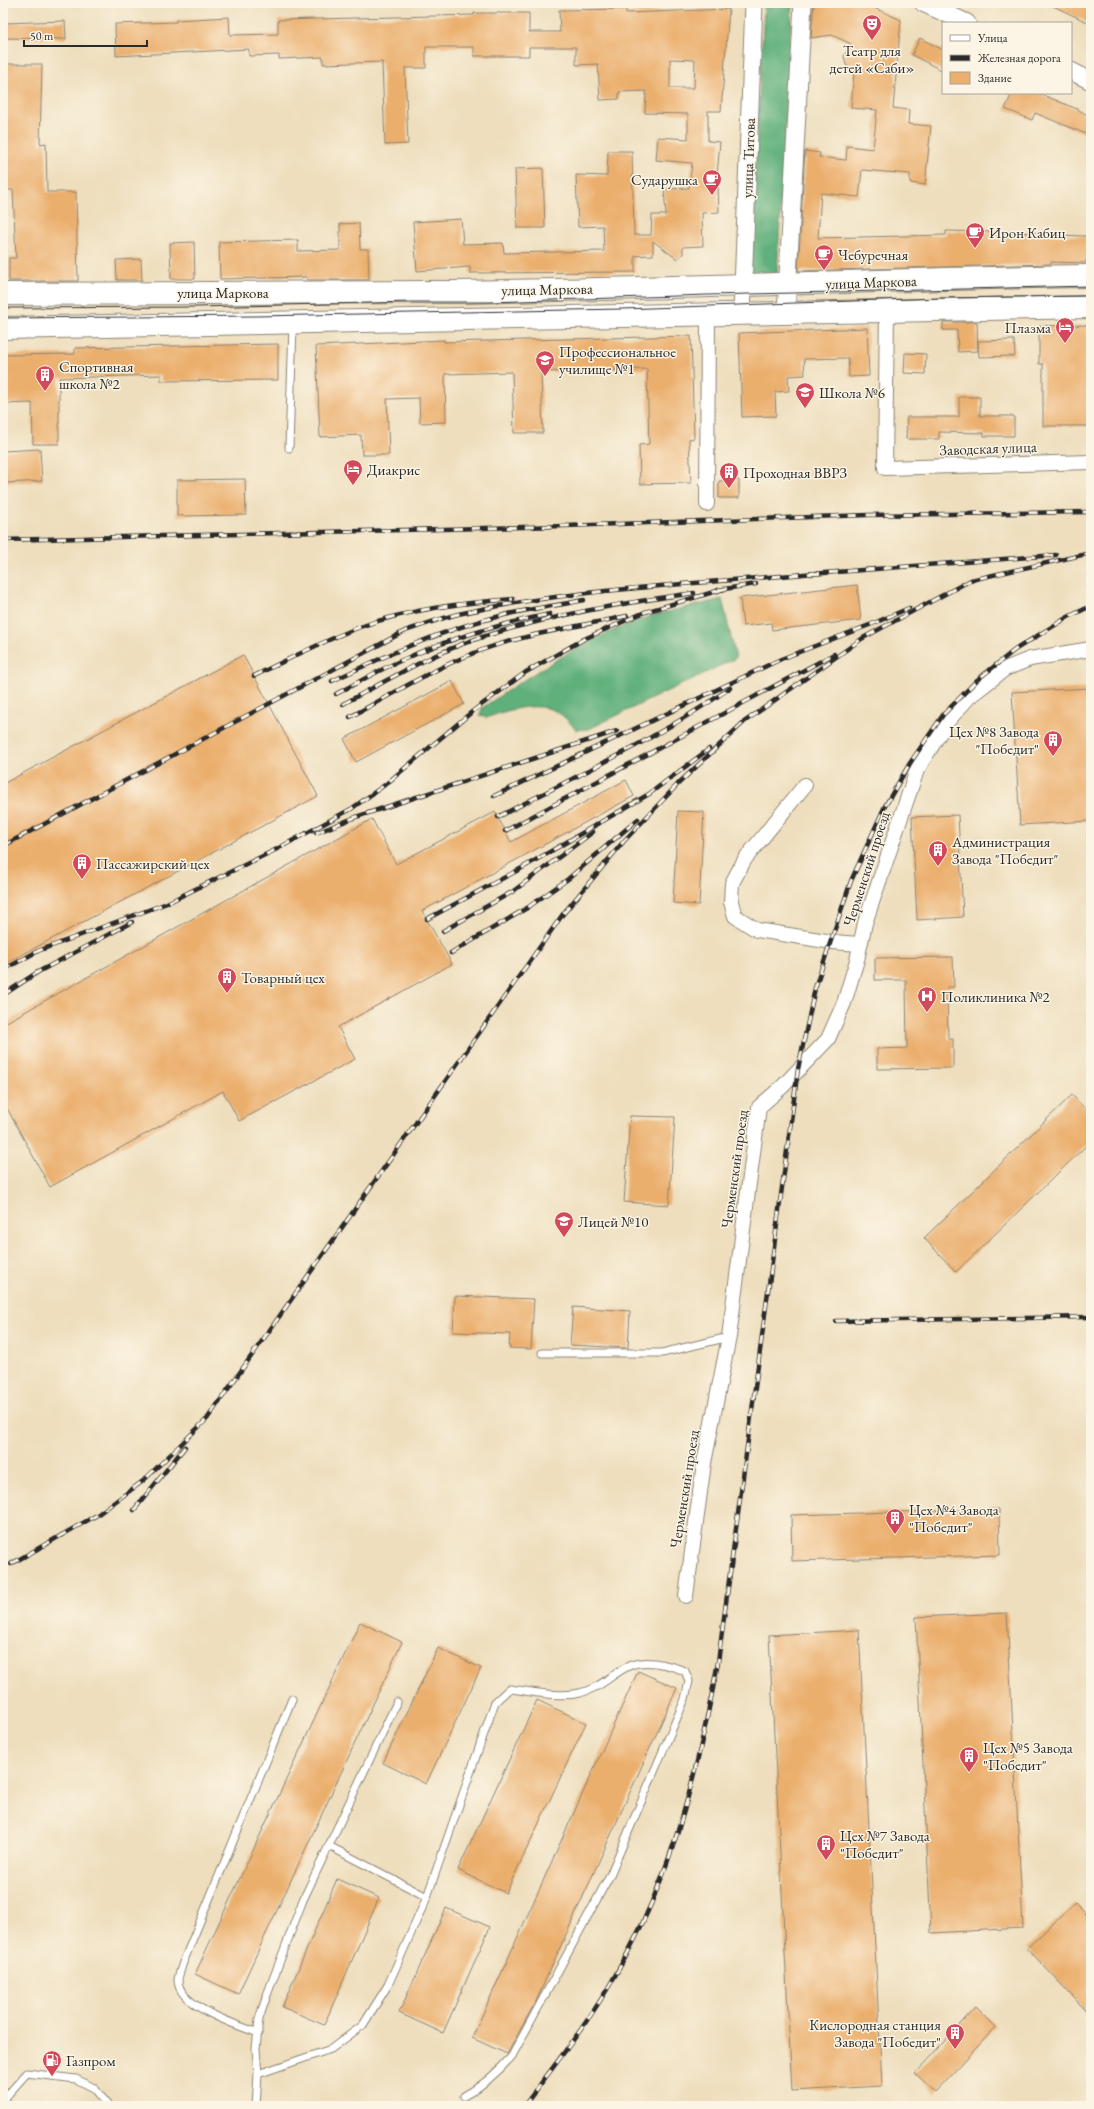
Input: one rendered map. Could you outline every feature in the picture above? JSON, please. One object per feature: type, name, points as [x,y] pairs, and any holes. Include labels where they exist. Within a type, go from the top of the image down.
[{"type":"main road","name":"улица Маркова","points":[[3,294],[442,292],[787,285],[967,278],[1091,276]]},
{"type":"main road","name":"улица Маркова","points":[[3,328],[1091,307]]},
{"type":"street","name":"улица Титова","points":[[742,314],[754,3]]},
{"type":"street","points":[[786,313],[803,3]]},
{"type":"street","points":[[924,3],[965,22]]},
{"type":"street","points":[[1072,72],[1091,81]]},
{"type":"street","name":"Заводская улица","points":[[887,311],[885,468],[1091,462]]},
{"type":"street","points":[[707,504],[708,314]]},
{"type":"street","name":"Черменский проезд","points":[[686,1596],[704,1463],[729,1337],[759,1107],[783,1086],[828,1039],[844,1003],[860,944],[864,923],[917,770],[946,723],[969,697],[1005,669],[1030,659],[1091,649]]},
{"type":"street","points":[[805,785],[745,859],[732,884],[731,902],[735,916],[757,930],[832,942],[860,944]]},
{"type":"lane","points":[[288,448],[293,323]]},
{"type":"lane","points":[[542,1353],[662,1353],[729,1337]]},
{"type":"lane","points":[[258,2074],[331,2049],[363,2025],[388,1985],[427,1897],[495,1702],[509,1689],[558,1694],[578,1693],[599,1687],[631,1665],[649,1662],[670,1666],[685,1671],[689,1681],[685,1699],[610,1875],[512,2056],[481,2086],[464,2096]]},
{"type":"lane","points":[[258,2034],[206,2012],[184,1995],[178,1981],[186,1958],[292,1700]]},
{"type":"lane","points":[[256,2106],[258,2074],[256,2049],[259,2019],[266,1995],[304,1900],[397,1702]]},
{"type":"lane","points":[[329,1846],[427,1897]]},
{"type":"lane","points":[[3,2100],[27,2073],[76,2079],[94,2088],[109,2106]]},
{"type":"green space","points":[[764,7],[792,7],[777,276],[749,276]]},
{"type":"green space","points":[[722,599],[736,658],[589,729],[576,730],[559,713],[542,707],[513,709],[486,718],[480,715],[482,708],[521,682],[562,656],[604,634],[648,617]]},
{"type":"building","points":[[814,3],[863,3],[901,20],[893,108],[909,110],[908,124],[931,126],[925,185],[910,183],[910,174],[862,170],[859,197],[821,193],[818,238],[946,235],[946,231],[1052,233],[1051,235],[1087,236],[1087,239],[1091,239],[1091,260],[1086,260],[1086,263],[1051,262],[1051,264],[798,271],[805,151],[820,153],[819,157],[846,160],[847,146],[873,149],[877,110],[851,108],[854,72],[846,65],[844,56],[851,44],[832,35],[811,38]]},
{"type":"building","points":[[1047,3],[1091,3],[1091,24]]},
{"type":"building","points":[[626,9],[626,13],[729,9],[721,111],[708,111],[708,141],[720,142],[716,187],[718,187],[719,212],[702,213],[703,246],[683,247],[683,254],[677,259],[653,241],[653,255],[635,256],[635,272],[470,273],[470,267],[417,271],[413,222],[461,219],[463,244],[503,243],[504,253],[604,251],[603,226],[578,227],[576,175],[607,176],[608,151],[632,151],[634,235],[651,235],[652,215],[666,215],[664,189],[689,188],[692,163],[656,160],[658,137],[688,139],[688,114],[645,113],[646,91],[619,92],[619,99],[600,100],[598,64],[576,65],[576,47],[529,47],[529,56],[474,56],[474,47],[426,47],[426,68],[405,68],[408,144],[385,145],[382,62],[323,64],[323,57],[279,59],[279,55],[249,56],[249,49],[116,56],[115,24],[176,22],[176,20],[229,17],[230,35],[278,34],[278,20],[474,15],[474,13],[529,13],[529,32],[560,32],[559,10]],"holes":[[[670,59],[695,60],[694,88],[670,88]]]},
{"type":"building","points":[[65,21],[66,39],[3,38],[3,23]]},
{"type":"building","points":[[920,38],[942,49],[942,70],[912,55]]},
{"type":"building","points":[[4,64],[42,64],[40,144],[46,143],[47,192],[76,192],[78,281],[9,281],[9,258],[16,258],[13,190],[6,190],[5,138],[3,138]]},
{"type":"building","points":[[1012,94],[1040,94],[1077,109],[1091,117],[1091,136],[1035,113],[1032,120],[1005,109]]},
{"type":"building","points":[[543,168],[545,228],[517,228],[515,169]]},
{"type":"building","points":[[359,223],[360,249],[368,249],[369,280],[307,280],[307,277],[220,279],[219,242],[298,240],[298,251],[340,250],[340,224]]},
{"type":"building","points":[[194,242],[195,279],[171,279],[170,243]]},
{"type":"building","points":[[141,259],[142,280],[117,280],[116,260]]},
{"type":"building","points":[[943,322],[977,322],[978,351],[958,352],[957,330],[943,330]]},
{"type":"building","points":[[1091,325],[1091,426],[1043,426],[1043,364],[1039,364],[1039,326]]},
{"type":"building","points":[[867,328],[869,376],[849,377],[848,358],[804,359],[805,375],[788,376],[789,391],[775,392],[776,416],[742,417],[739,333]]},
{"type":"building","points":[[691,336],[694,438],[689,439],[691,483],[640,484],[639,445],[649,444],[647,369],[541,372],[543,433],[514,433],[512,372],[445,374],[446,422],[420,423],[419,398],[387,399],[389,455],[362,455],[361,435],[320,437],[316,346],[444,340],[444,342]]},
{"type":"building","points":[[1014,340],[1015,356],[979,357],[978,341]]},
{"type":"building","points":[[278,344],[278,380],[161,381],[161,375],[59,378],[59,444],[33,444],[32,403],[3,404],[3,355],[75,354],[75,348]]},
{"type":"building","points":[[905,353],[926,354],[925,374],[904,373]]},
{"type":"building","points":[[959,397],[980,397],[980,416],[1014,416],[1014,436],[984,436],[984,433],[939,432],[939,439],[906,439],[907,417],[959,417]]},
{"type":"building","points":[[40,449],[42,481],[6,483],[4,451]]},
{"type":"building","points":[[245,479],[246,515],[177,516],[177,480]]},
{"type":"building","name":"Проходная ВВРЗ","points":[[739,480],[739,498],[719,498],[719,481]]},
{"type":"building","points":[[857,585],[861,620],[772,630],[771,623],[743,626],[740,598]]},
{"type":"building","name":"Пассажирский цех","points":[[243,655],[318,796],[3,965],[3,784]]},
{"type":"building","points":[[452,681],[464,704],[356,762],[344,739]]},
{"type":"building","name":"Цех №8 Завода \"Победит\"","points":[[1091,688],[1091,821],[1020,825],[1012,692]]},
{"type":"building","name":"Товарный цех","points":[[626,780],[634,796],[422,911],[452,964],[338,1027],[355,1059],[239,1121],[223,1091],[50,1187],[3,1101],[3,1024],[372,819],[396,864],[495,812],[511,842]]},
{"type":"building","points":[[678,811],[704,812],[699,905],[673,903]]},
{"type":"building","name":"Администрация Завода \"Победит\"","points":[[958,815],[963,917],[917,920],[912,817]]},
{"type":"building","name":"Поликлиника №2","points":[[953,957],[954,987],[947,987],[948,1039],[953,1039],[953,1068],[877,1069],[877,1049],[907,1048],[906,980],[875,980],[875,958]]},
{"type":"building","points":[[1072,1095],[1091,1115],[1091,1141],[956,1272],[924,1238]]},
{"type":"building","points":[[630,1116],[675,1117],[669,1205],[624,1202]]},
{"type":"building","points":[[455,1296],[534,1299],[531,1349],[509,1348],[510,1334],[453,1332]]},
{"type":"building","points":[[573,1307],[630,1311],[628,1348],[570,1345]]},
{"type":"building","name":"Цех №4 Завода \"Победит\"","points":[[999,1509],[1000,1555],[792,1561],[791,1515]]},
{"type":"building","name":"Цех №5 Завода \"Победит\"","points":[[1007,1613],[1023,1928],[931,1933],[916,1617]]},
{"type":"building","points":[[360,1622],[402,1642],[238,1994],[195,1974]]},
{"type":"building","name":"Цех №7 Завода \"Победит\"","points":[[859,1630],[882,2086],[792,2091],[769,1635]]},
{"type":"building","points":[[438,1648],[481,1668],[426,1784],[383,1763]]},
{"type":"building","points":[[638,1671],[677,1688],[536,2001],[507,2054],[472,2038]]},
{"type":"building","points":[[537,1700],[586,1723],[506,1893],[458,1870]]},
{"type":"building","points":[[337,1879],[379,1898],[324,2025],[282,2007]]},
{"type":"building","points":[[1075,1903],[1091,1919],[1091,2016],[1027,1948]]},
{"type":"building","points":[[446,1908],[490,1927],[443,2033],[399,2013]]},
{"type":"building","name":"Кислородная станция Завода \"Победит\"","points":[[976,2007],[996,2027],[935,2092],[915,2073]]},
{"type":"tram line","points":[[3,308],[196,307],[413,302],[489,302],[1091,286]]},
{"type":"tram line","points":[[3,318],[256,316],[622,309],[940,298],[1091,296]]},
{"type":"railway","points":[[3,540],[565,526],[868,515],[1091,512]]},
{"type":"railway","points":[[11,1564],[97,1515],[143,1481],[207,1419],[563,914],[624,841],[679,783],[744,722],[863,638],[971,580],[1091,553]]},
{"type":"railway","points":[[811,574],[1056,555]]},
{"type":"railway","points":[[3,846],[405,631],[434,621],[463,613],[506,605],[594,592],[815,573]]},
{"type":"railway","points":[[718,590],[756,584]]},
{"type":"railway","points":[[3,970],[38,951],[167,903],[277,849],[351,809],[386,784],[473,711],[526,672],[584,639],[645,612],[724,589]]},
{"type":"railway","points":[[343,704],[441,653],[476,639],[502,631],[584,611],[694,593]]},
{"type":"railway","points":[[254,676],[333,638],[379,621],[416,611],[513,599]]},
{"type":"railway","points":[[332,681],[394,653],[457,628],[510,614],[584,600]]},
{"type":"railway","points":[[524,2106],[572,2042],[595,2008],[636,1937],[668,1862],[692,1783],[702,1743],[718,1662],[798,1069],[815,988],[851,881],[885,806],[910,763],[943,715],[977,680],[1016,649],[1068,617],[1091,606]]},
{"type":"railway","points":[[494,796],[781,659],[909,608]]},
{"type":"railway","points":[[336,694],[371,675],[424,650],[459,637],[550,614]]},
{"type":"railway","points":[[350,717],[427,675],[458,660],[493,646],[530,636],[627,616]]},
{"type":"railway","points":[[505,831],[834,654]]},
{"type":"railway","points":[[498,817],[586,772],[674,724],[730,688]]},
{"type":"railway","points":[[316,833],[356,817],[617,731]]},
{"type":"railway","points":[[427,919],[522,868],[649,794],[709,749]]},
{"type":"railway","points":[[451,953],[527,908],[568,879],[638,819]]},
{"type":"railway","points":[[443,931],[512,892],[593,832]]},
{"type":"railway","points":[[3,995],[38,972],[132,922]]},
{"type":"railway","points":[[836,1321],[1091,1317]]},
{"type":"railway","points":[[134,1510],[185,1447]]},
{"type":"place","name":"Театр для детей «Саби»","points":[[872,41]]},
{"type":"place","name":"Сударушка","points":[[712,196]]},
{"type":"place","name":"Ирон Кабиц","points":[[975,249]]},
{"type":"place","name":"Чебуречная","points":[[824,271]]},
{"type":"place","name":"Плазма","points":[[1065,344]]},
{"type":"place","name":"Профессиональное училище №1","points":[[545,377]]},
{"type":"place","name":"Спортивная школа №2","points":[[45,392]]},
{"type":"place","name":"Школа №6","points":[[805,409]]},
{"type":"place","name":"Диакрис","points":[[353,486]]},
{"type":"place","name":"Проходная ВВРЗ","points":[[729,489]]},
{"type":"place","name":"Цех №8 Завода \"Победит\"","points":[[1053,757]]},
{"type":"place","name":"Администрация Завода \"Победит\"","points":[[938,867]]},
{"type":"place","name":"Пассажирский цех","points":[[82,880]]},
{"type":"place","name":"Товарный цех","points":[[227,994]]},
{"type":"place","name":"Поликлиника №2","points":[[927,1013]]},
{"type":"place","name":"Лицей №10","points":[[564,1238]]},
{"type":"place","name":"Цех №4 Завода \"Победит\"","points":[[895,1535]]},
{"type":"place","name":"Цех №5 Завода \"Победит\"","points":[[969,1773]]},
{"type":"place","name":"Цех №7 Завода \"Победит\"","points":[[826,1861]]},
{"type":"place","name":"Кислородная станция Завода \"Победит\"","points":[[955,2050]]},
{"type":"place","name":"Газпром","points":[[52,2077]]}]
